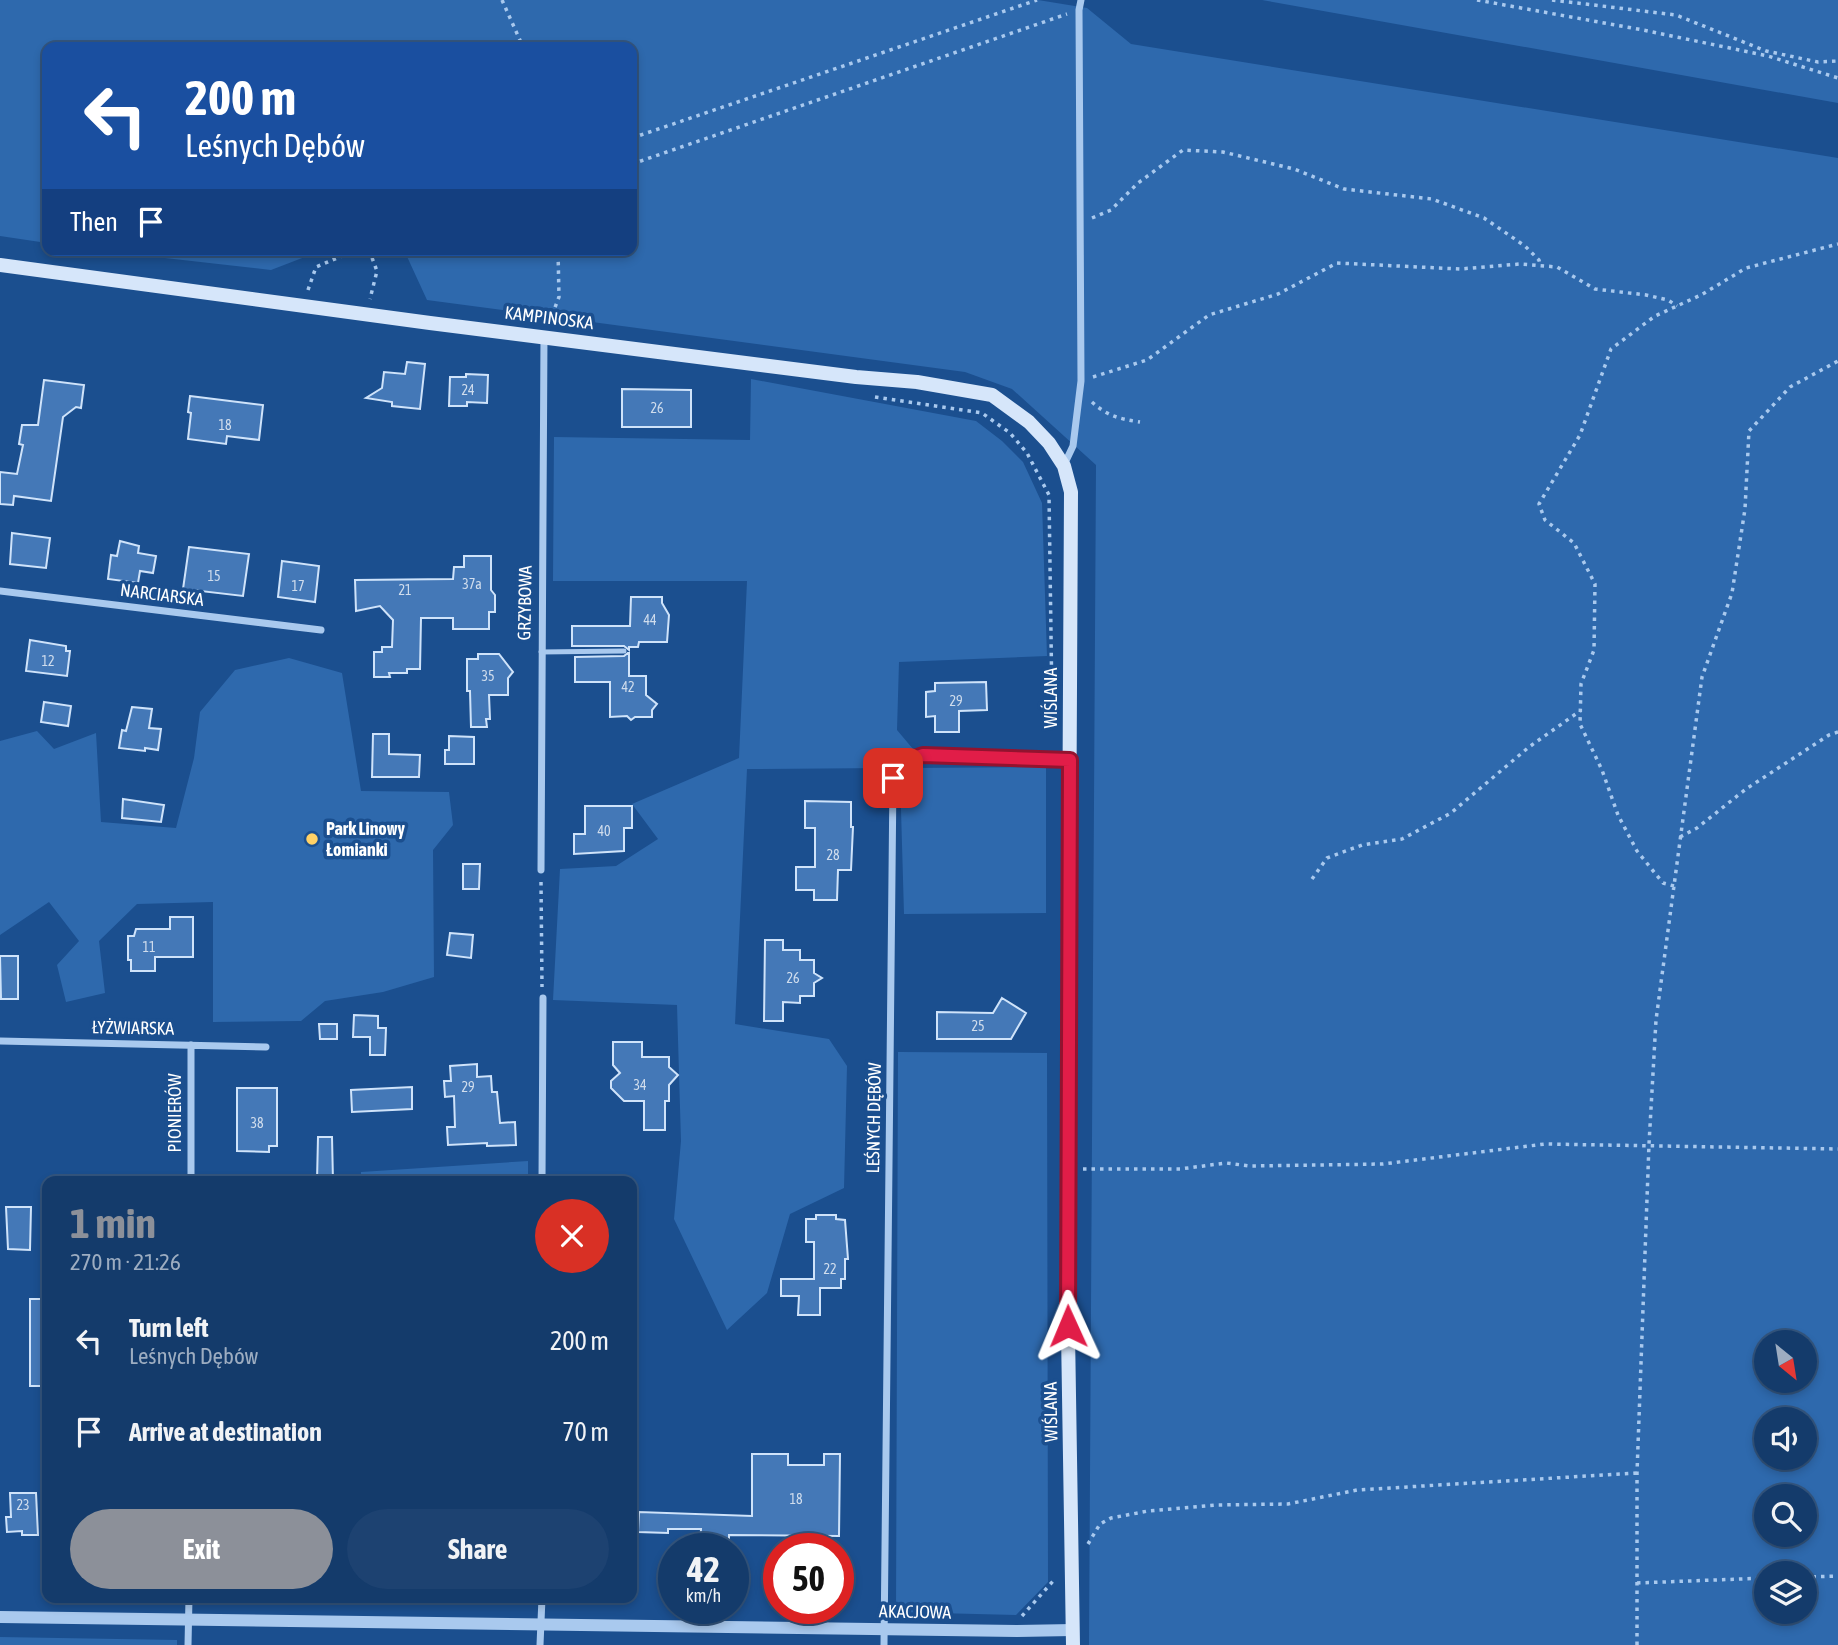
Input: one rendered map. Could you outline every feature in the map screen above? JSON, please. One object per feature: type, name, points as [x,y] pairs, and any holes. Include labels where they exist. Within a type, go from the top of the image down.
[{"type":"main road","name":"KAMPINOSKA","points":[[0,264],[544,337],[856,377],[917,382],[992,395],[1029,422],[1049,443],[1064,466]]},
{"type":"main road","name":"WIŚLANA","points":[[1064,466],[1071,492],[1068,1169],[1073,1645]]},
{"type":"street","points":[[1064,466],[1073,446],[1080,385],[1081,0]]},
{"type":"street","name":"GRZYBOWA","points":[[541,870],[544,337]]},
{"type":"street","name":"NARCIARSKA","points":[[0,590],[321,630]]},
{"type":"street","name":"LEŚNYCH DĘBÓW","points":[[884,1645],[893,778],[897,769],[911,759],[923,755],[1070,760]]},
{"type":"street","points":[[542,998],[542,1176]]},
{"type":"street","name":"ŁYŻWIARSKA","points":[[0,1041],[266,1047]]},
{"type":"street","name":"PIONIERÓW","points":[[191,1045],[191,1176]]},
{"type":"street","points":[[188,1645],[189,1603]]},
{"type":"street","points":[[540,1645],[542,1603]]},
{"type":"street","name":"AKACJOWA","points":[[0,1617],[1017,1632],[1073,1630]]},
{"type":"lane","points":[[541,652],[624,651]]},
{"type":"path","points":[[502,0],[521,42]]},
{"type":"path","points":[[637,136],[1037,0]]},
{"type":"path","points":[[1477,0],[1768,56],[1838,78]]},
{"type":"path","points":[[1552,0],[1676,15],[1766,51],[1818,62],[1838,61]]},
{"type":"path","points":[[637,162],[1079,10]]},
{"type":"path","points":[[1080,223],[1111,210],[1139,183],[1183,150],[1223,152],[1294,169],[1344,189],[1432,200],[1484,218],[1525,246],[1539,260],[1540,265]]},
{"type":"path","points":[[1674,886],[1663,883],[1637,851],[1580,724],[1581,684],[1594,650],[1595,584],[1574,543],[1545,520],[1539,504],[1580,435],[1611,349],[1656,316],[1701,295],[1745,268],[1838,244]]},
{"type":"path","points":[[303,305],[316,267],[342,256]]},
{"type":"path","points":[[367,314],[377,271],[371,256]]},
{"type":"path","points":[[544,337],[559,297],[558,256]]},
{"type":"path","points":[[1140,422],[1104,414],[1080,385],[1147,360],[1209,315],[1278,294],[1337,263],[1460,269],[1520,264],[1558,267],[1595,289],[1646,295],[1668,300],[1677,306]]},
{"type":"path","points":[[1637,1645],[1637,1473],[1656,1020],[1702,677],[1732,593],[1745,509],[1749,431],[1790,387],[1838,361]]},
{"type":"path","points":[[867,396],[982,413],[1010,433],[1027,453],[1040,475],[1049,495],[1052,717]]},
{"type":"path","points":[[1312,878],[1327,858],[1363,845],[1402,838],[1451,813],[1529,747],[1580,711]]},
{"type":"path","points":[[1680,837],[1697,828],[1746,789],[1829,735],[1838,732]]},
{"type":"path","points":[[541,870],[542,998]]},
{"type":"path","points":[[1068,1169],[1181,1169],[1226,1163],[1250,1166],[1384,1164],[1545,1144],[1838,1149]]},
{"type":"path","points":[[1087,1550],[1088,1542],[1100,1524],[1123,1515],[1148,1511],[1216,1505],[1288,1504],[1357,1490],[1637,1473]]},
{"type":"path","points":[[1017,1632],[1021,1618],[1054,1581],[1054,1567]]},
{"type":"path","points":[[1817,1577],[1838,1576]]},
{"type":"path","points":[[1637,1583],[1754,1578]]},
{"type":"shaded area","points":[[0,0],[1038,0],[1087,8],[1131,44],[1838,158],[1838,1645],[1089,1645],[1096,465],[1012,389],[965,372],[427,300],[407,256],[637,256],[637,42],[42,42],[42,242],[0,236]]},
{"type":"shaded area","points":[[1262,0],[1838,0],[1838,103]]},
{"type":"shaded area","points":[[147,256],[307,256],[271,270]]},
{"type":"shaded area","points":[[751,379],[976,421],[1002,441],[1023,462],[1042,503],[1047,656],[899,662],[897,730],[913,749],[885,768],[747,769],[735,1024],[829,1039],[847,1066],[844,1188],[790,1214],[767,1293],[727,1330],[674,1219],[681,1141],[677,1005],[553,1000],[560,869],[616,866],[658,839],[632,804],[739,758],[747,581],[553,581],[554,437],[750,440]]},
{"type":"shaded area","name":"Park Linowy Łomianki","points":[[289,658],[342,673],[361,791],[449,792],[453,825],[433,850],[434,977],[383,992],[325,1001],[301,1021],[213,1022],[213,902],[137,904],[99,941],[105,993],[66,1002],[57,965],[79,941],[49,902],[0,935],[0,741],[37,731],[54,749],[96,733],[101,822],[176,828],[194,758],[200,712],[235,670]]},
{"type":"shaded area","points":[[1046,767],[1046,913],[904,914],[900,775],[909,768]]},
{"type":"shaded area","points":[[898,1052],[1047,1053],[1048,1582],[1016,1615],[896,1612]]},
{"type":"shaded area","points":[[528,1161],[528,1176],[361,1176],[361,1172]]},
{"type":"shaded area","points":[[0,1637],[177,1640],[177,1645],[0,1645]]},
{"type":"building","points":[[407,362],[425,364],[420,409],[392,406],[392,402],[366,398],[382,388],[384,372],[405,374]]},
{"type":"building","points":[[466,374],[488,375],[487,403],[467,402],[467,406],[449,406],[450,377],[466,377]]},
{"type":"building","points":[[44,380],[84,385],[81,408],[76,407],[63,417],[51,501],[14,496],[13,505],[0,504],[0,472],[17,474],[23,445],[19,444],[22,425],[38,425]]},
{"type":"building","points":[[622,389],[691,390],[691,427],[622,427]]},
{"type":"building","points":[[190,396],[263,405],[259,440],[227,436],[226,444],[188,439]]},
{"type":"building","points":[[12,533],[50,538],[46,568],[10,564]]},
{"type":"building","points":[[120,541],[139,546],[138,553],[156,556],[153,573],[140,571],[138,583],[108,579],[111,555],[117,556]]},
{"type":"building","points":[[189,547],[249,554],[243,596],[183,589]]},
{"type":"building","points":[[464,556],[491,556],[491,590],[495,595],[495,612],[489,612],[489,629],[453,629],[453,618],[421,618],[420,669],[407,669],[407,673],[389,673],[390,677],[374,677],[374,652],[382,652],[382,647],[392,647],[393,620],[380,606],[356,611],[355,580],[453,579],[454,567],[464,567]]},
{"type":"building","points":[[282,561],[319,566],[315,602],[278,597]]},
{"type":"building","points":[[631,597],[662,597],[662,603],[669,615],[667,642],[639,642],[638,647],[629,647],[629,650],[624,646],[572,646],[572,626],[630,626]]},
{"type":"building","points":[[30,640],[66,646],[66,651],[70,651],[67,676],[26,671]]},
{"type":"building","points":[[629,652],[629,676],[646,676],[646,695],[657,704],[652,710],[652,717],[635,717],[631,720],[627,716],[610,717],[610,682],[575,682],[575,657],[624,656]]},
{"type":"building","points":[[478,654],[499,654],[513,672],[508,678],[508,695],[489,695],[490,719],[486,719],[487,727],[471,727],[467,659],[478,659]]},
{"type":"building","points":[[986,682],[987,710],[959,711],[959,732],[935,732],[935,716],[926,717],[926,692],[935,691],[935,683]]},
{"type":"building","points":[[44,702],[71,706],[68,726],[41,722]]},
{"type":"building","points":[[132,707],[152,709],[149,728],[161,729],[158,750],[119,748],[122,730],[126,731]]},
{"type":"building","points":[[373,734],[389,734],[389,754],[420,755],[419,777],[372,777]]},
{"type":"building","points":[[449,736],[474,737],[474,764],[445,764]]},
{"type":"building","points":[[123,799],[164,805],[161,822],[122,818]]},
{"type":"building","points":[[805,801],[851,802],[851,870],[838,870],[837,900],[814,900],[814,890],[796,890],[796,867],[815,867],[815,828],[805,828]]},
{"type":"building","points":[[585,806],[632,806],[632,828],[624,828],[624,851],[574,854],[574,834],[585,834]]},
{"type":"building","points":[[463,864],[480,864],[479,889],[463,889]]},
{"type":"building","points":[[170,917],[193,917],[193,957],[155,957],[155,971],[131,971],[128,936],[134,936],[136,929],[170,929]]},
{"type":"building","points":[[450,933],[473,935],[471,958],[447,955]]},
{"type":"building","points":[[765,940],[783,940],[783,950],[800,950],[800,960],[814,960],[814,973],[822,978],[814,983],[814,996],[800,996],[800,1003],[783,1002],[783,1021],[764,1021]]},
{"type":"building","points":[[0,956],[18,956],[18,999],[1,999]]},
{"type":"building","points":[[1002,998],[1026,1013],[1011,1039],[937,1039],[937,1012],[993,1013]]},
{"type":"building","points":[[354,1015],[378,1016],[378,1028],[386,1028],[385,1055],[370,1055],[370,1037],[353,1037]]},
{"type":"building","points":[[319,1024],[337,1024],[337,1039],[320,1039]]},
{"type":"building","points":[[613,1042],[642,1042],[642,1057],[669,1057],[669,1067],[678,1075],[669,1085],[669,1101],[665,1101],[665,1130],[644,1130],[644,1101],[624,1101],[611,1088],[611,1081],[620,1073],[613,1065]]},
{"type":"building","points":[[477,1064],[477,1077],[491,1076],[492,1092],[497,1092],[500,1123],[515,1122],[516,1145],[448,1145],[447,1127],[455,1127],[454,1096],[445,1097],[444,1081],[451,1081],[450,1066]]},
{"type":"building","points":[[412,1087],[412,1109],[352,1112],[351,1090]]},
{"type":"building","points":[[237,1088],[277,1088],[277,1146],[269,1146],[269,1152],[237,1151]]},
{"type":"building","points":[[318,1137],[332,1137],[333,1176],[317,1176]]},
{"type":"building","points":[[6,1207],[31,1207],[30,1250],[8,1249]]},
{"type":"building","points":[[816,1215],[836,1215],[836,1219],[845,1220],[848,1259],[845,1259],[845,1279],[841,1279],[841,1288],[820,1288],[820,1315],[798,1315],[799,1296],[781,1296],[781,1279],[814,1279],[814,1242],[806,1242],[806,1219],[816,1219]]},
{"type":"building","points":[[30,1299],[42,1299],[42,1386],[30,1386]]},
{"type":"building","points":[[752,1454],[788,1454],[788,1465],[824,1465],[824,1454],[840,1454],[839,1533],[749,1535],[749,1533],[701,1533],[701,1529],[668,1529],[668,1533],[638,1532],[639,1512],[752,1516]]},
{"type":"building","points":[[10,1493],[36,1493],[38,1535],[22,1535],[22,1531],[7,1532],[6,1517],[11,1517]]},
{"type":"place","name":"Park Linowy Łomianki","points":[[312,839]]},
{"type":"route","points":[[893,778],[897,769],[911,759],[923,755],[1070,760],[1068,1326]]}]
